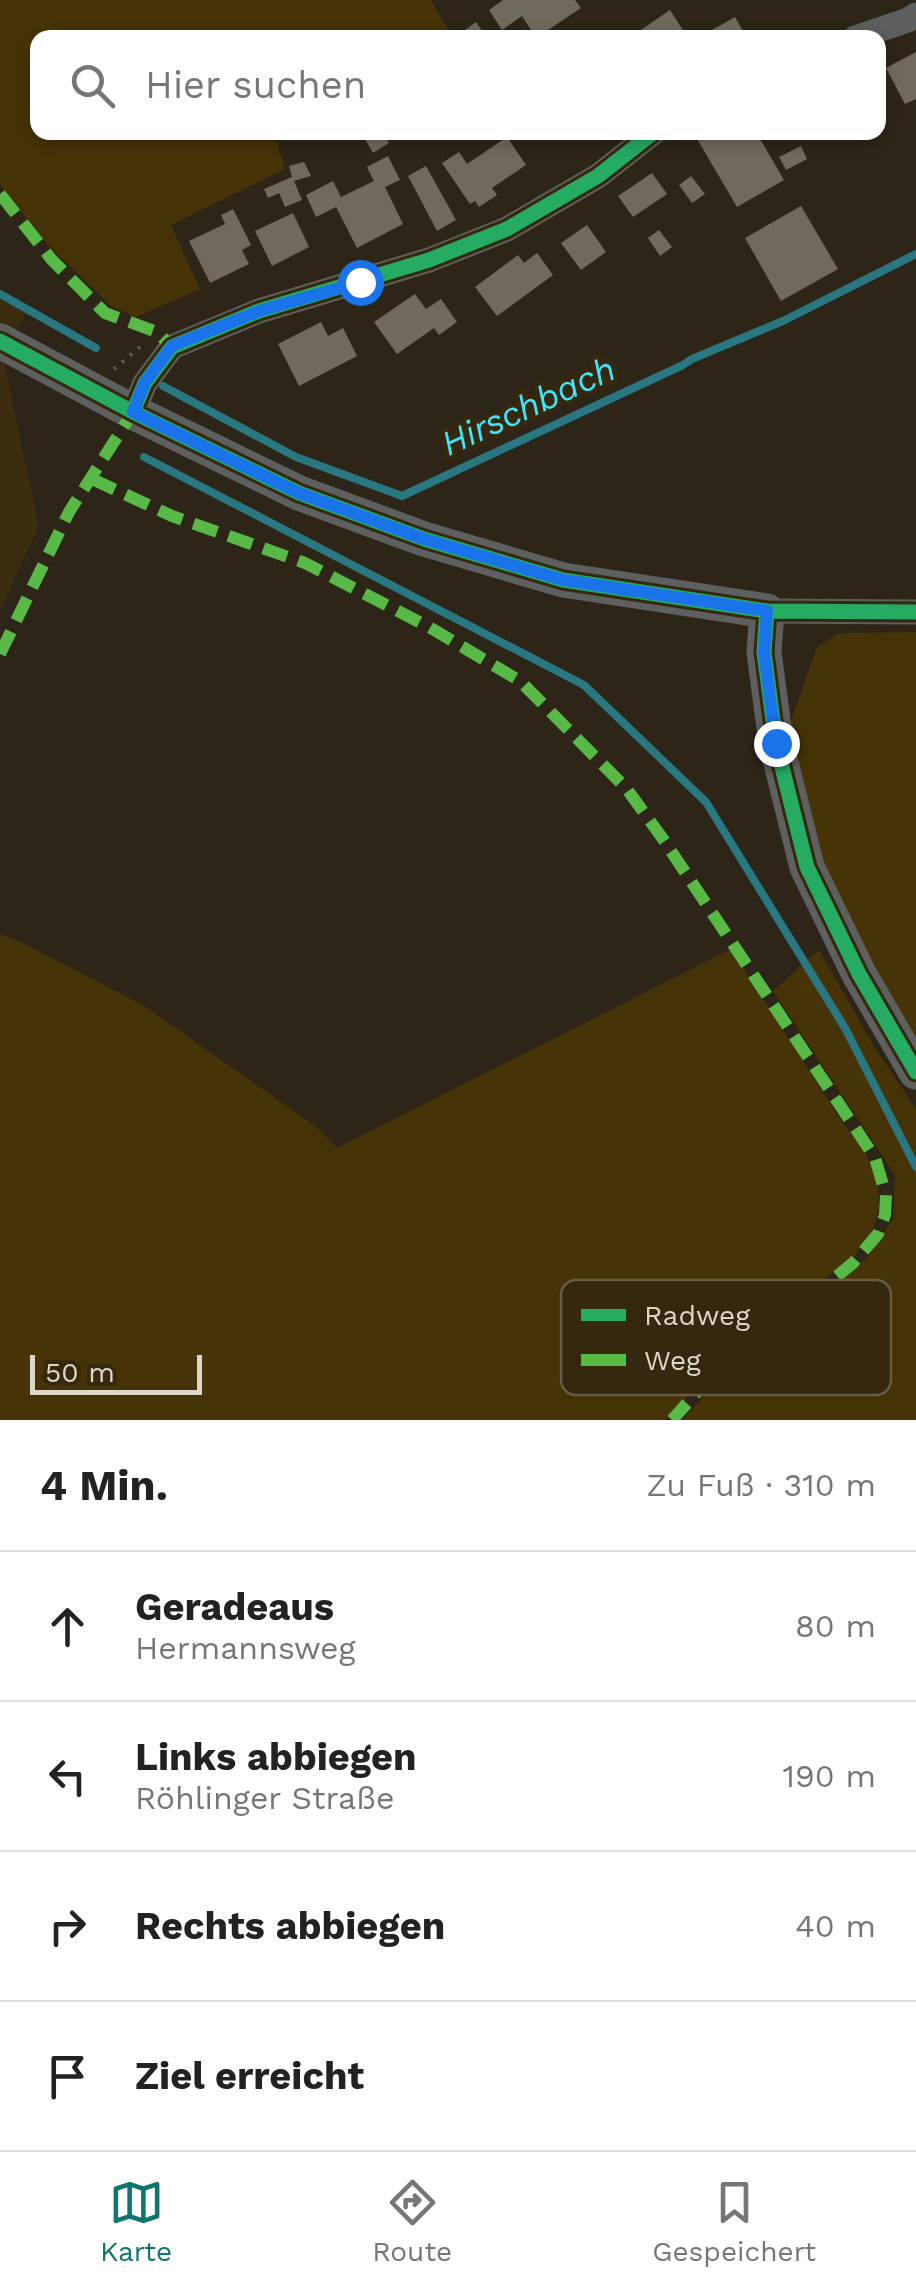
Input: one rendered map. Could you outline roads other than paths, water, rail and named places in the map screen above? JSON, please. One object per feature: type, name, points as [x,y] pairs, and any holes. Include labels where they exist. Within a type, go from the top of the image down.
[{"type":"street","points":[[879,30],[916,15]]},
{"type":"street","points":[[133,412],[145,382],[172,346],[259,311],[429,260],[507,229],[598,176],[644,140]]},
{"type":"street","points":[[0,340],[133,412],[299,493],[424,539],[563,580],[767,611],[916,612]]},
{"type":"street","points":[[767,611],[764,652],[776,743],[807,867],[859,974],[916,1072]]},
{"type":"waterway","name":"Hirschbach","points":[[163,386],[296,457],[402,496],[692,359],[783,321],[916,254]]},
{"type":"waterway","name":"Hirschbach","points":[[0,294],[96,348]]},
{"type":"waterway","points":[[144,457],[584,685],[706,802],[845,1028],[916,1167]]}]
